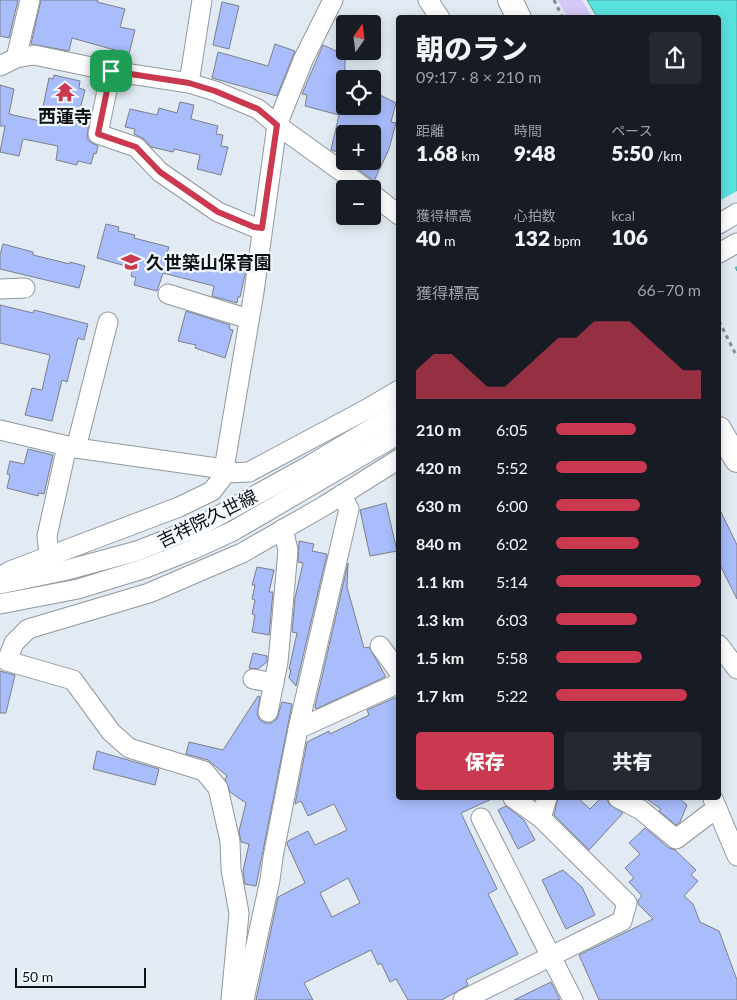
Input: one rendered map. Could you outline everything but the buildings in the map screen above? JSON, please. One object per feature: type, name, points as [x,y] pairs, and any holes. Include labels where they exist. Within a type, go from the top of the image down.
[{"type":"main road","points":[[510,0],[518,15]]},
{"type":"main road","points":[[721,432],[737,460]]},
{"type":"street","points":[[8,62],[30,0]]},
{"type":"street","points":[[189,83],[202,0]]},
{"type":"street","points":[[0,577],[10,570],[179,507],[212,491],[225,471],[250,320],[277,125],[304,58],[333,0]]},
{"type":"street","points":[[428,0],[438,15]]},
{"type":"street","points":[[8,62],[34,55],[111,71],[189,83],[215,91],[258,109],[277,125],[353,180]]},
{"type":"street","points":[[111,71],[98,134],[136,147],[160,172],[218,212],[254,227],[262,228]]},
{"type":"street","points":[[381,201],[396,213]]},
{"type":"street","points":[[721,223],[737,213]]},
{"type":"street","points":[[721,252],[737,242]]},
{"type":"street","points":[[0,289],[25,288]]},
{"type":"street","points":[[168,294],[250,320]]},
{"type":"street","points":[[49,555],[47,536],[108,322]]},
{"type":"street","points":[[0,430],[72,447],[225,471],[249,472],[396,392]]},
{"type":"street","name":"吉祥院久世線","points":[[0,584],[43,576],[137,551],[198,527],[312,464],[396,414]]},
{"type":"street","name":"吉祥院久世線","points":[[0,604],[78,589],[194,549],[233,531],[396,436]]},
{"type":"street","points":[[231,1000],[239,912],[232,869],[230,841],[218,788],[204,771],[129,748],[111,732],[73,680],[4,661],[14,643],[28,629],[149,593],[242,553],[396,461]]},
{"type":"street","points":[[244,1000],[270,880],[298,729],[349,509],[341,495]]},
{"type":"street","points":[[268,712],[278,662],[288,550],[283,529]]},
{"type":"street","points":[[380,646],[396,668]]},
{"type":"street","points":[[721,648],[737,669]]},
{"type":"street","points":[[253,679],[274,683]]},
{"type":"street","points":[[298,729],[396,684]]},
{"type":"street","points":[[463,1000],[622,921],[627,903],[541,818],[516,800]]},
{"type":"street","points":[[541,818],[546,800]]},
{"type":"street","points":[[622,800],[641,810],[676,839],[714,803],[737,856]]},
{"type":"street","points":[[481,818],[573,1000]]},
{"type":"path","points":[[554,0],[562,15]]},
{"type":"path","points":[[721,325],[737,357]]},
{"type":"shaded area","points":[[558,0],[582,0],[591,15],[566,15]]},
{"type":"water","points":[[587,0],[737,0],[737,271],[721,241],[721,15],[596,15]]},
{"type":"pier","points":[[737,191],[737,266],[733,269],[721,246],[721,200]]},
{"type":"place","name":"西蓮寺","points":[[65,92]]},
{"type":"place","name":"久世築山保育園","points":[[131,262]]},
{"type":"route","points":[[111,71],[189,83],[215,91],[258,109],[277,125],[262,228],[254,227],[218,212],[160,172],[143,152],[136,147],[98,134],[111,71]]}]
